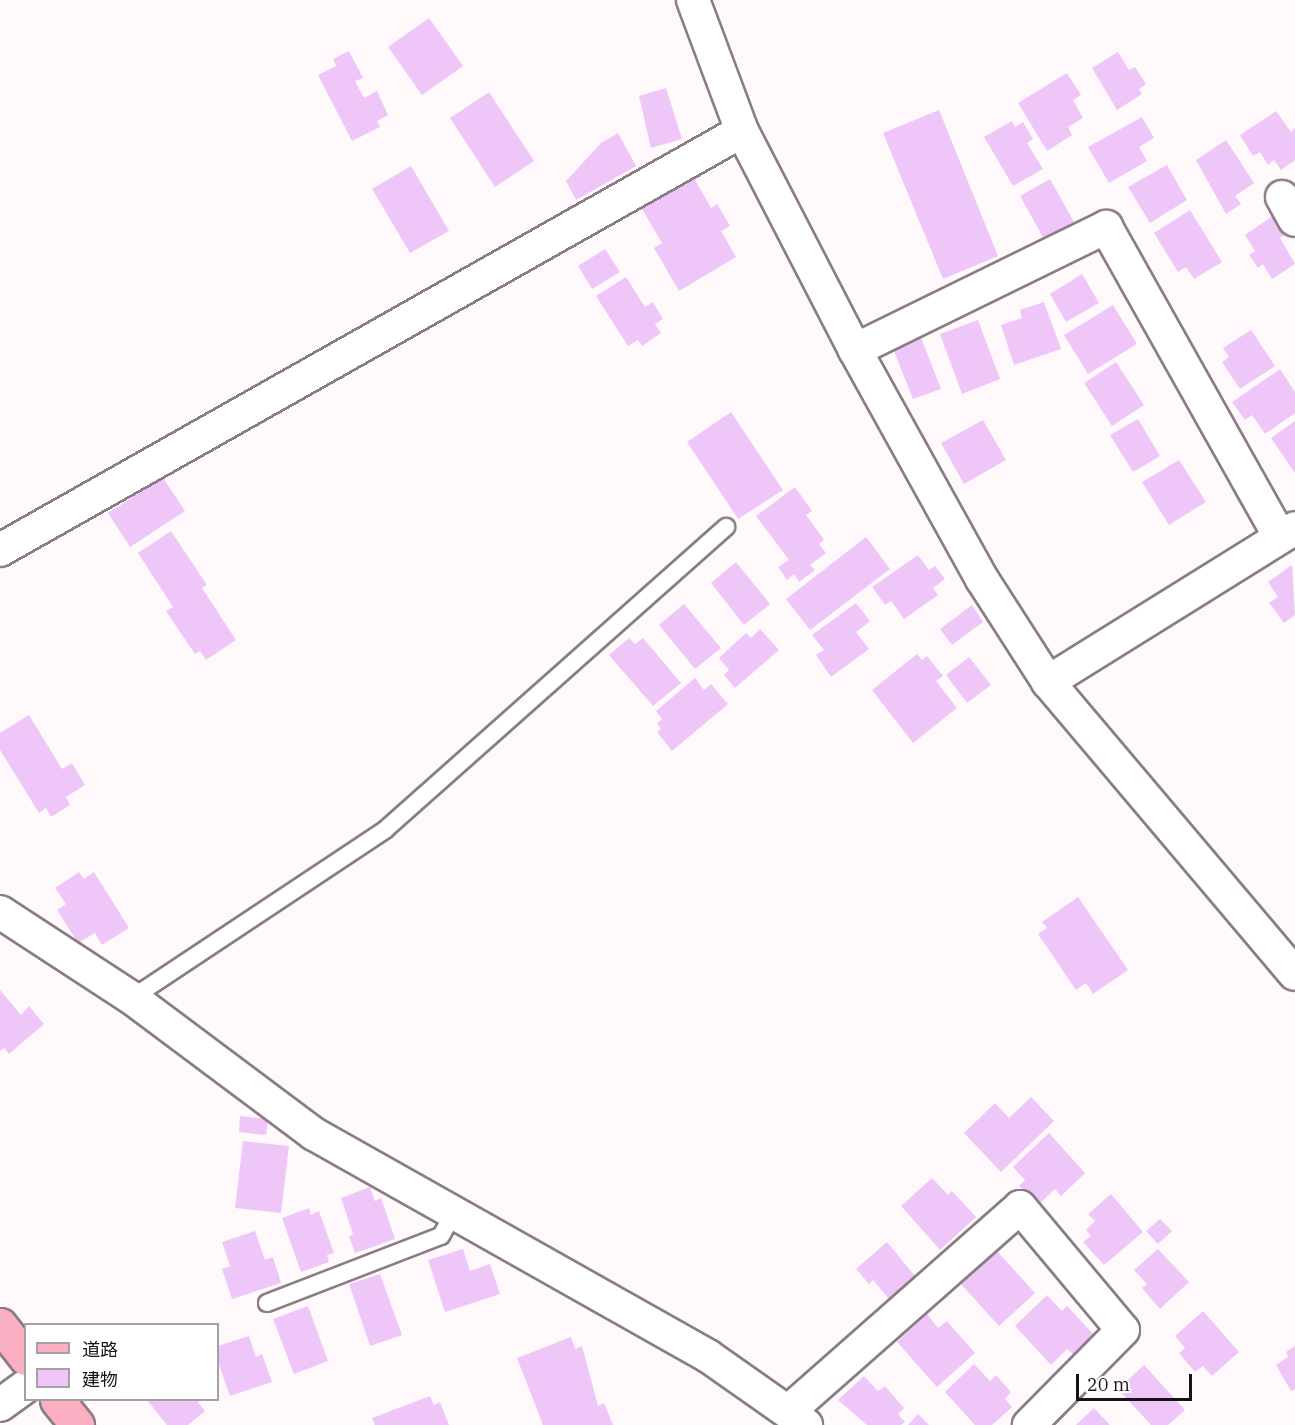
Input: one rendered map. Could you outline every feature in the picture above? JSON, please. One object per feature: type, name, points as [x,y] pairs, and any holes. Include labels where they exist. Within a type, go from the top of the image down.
[{"type":"main road","points":[[0,1325],[24,1355]]},
{"type":"main road","points":[[58,1401],[77,1425]]},
{"type":"street","points":[[693,0],[742,131],[855,350],[982,579],[1048,682],[1295,974]]},
{"type":"street","points":[[0,550],[742,131]]},
{"type":"street","points":[[855,350],[1106,227],[1287,532],[1048,682]]},
{"type":"street","points":[[0,912],[132,998],[314,1134],[455,1211],[708,1356],[797,1418],[1020,1207],[1122,1330],[1029,1425]]},
{"type":"street","points":[[0,1405],[24,1387]]},
{"type":"lane","points":[[132,998],[386,829],[726,526]]},
{"type":"lane","points":[[267,1303],[441,1236],[455,1211]]},
{"type":"building","points":[[429,18],[463,66],[422,95],[388,47]]},
{"type":"building","points":[[349,51],[363,78],[355,81],[364,98],[377,91],[388,115],[377,121],[380,127],[352,141],[318,75],[336,66],[333,59]]},
{"type":"building","points":[[1118,52],[1129,70],[1135,67],[1146,84],[1139,89],[1142,94],[1117,110],[1092,68]]},
{"type":"building","points":[[1067,73],[1081,95],[1073,100],[1083,118],[1068,127],[1072,135],[1047,151],[1018,103]]},
{"type":"building","points":[[666,88],[682,139],[651,148],[639,96]]},
{"type":"building","points":[[489,92],[534,161],[495,187],[450,118]]},
{"type":"building","points":[[939,110],[998,256],[943,279],[883,133]]},
{"type":"building","points":[[1276,111],[1291,132],[1295,128],[1295,160],[1281,170],[1274,160],[1268,165],[1260,152],[1253,156],[1240,135]]},
{"type":"building","points":[[1142,117],[1154,138],[1139,147],[1147,161],[1109,183],[1088,147]]},
{"type":"building","points":[[1012,121],[1015,127],[1023,122],[1033,139],[1027,143],[1043,169],[1013,186],[984,137]]},
{"type":"building","points":[[618,133],[636,166],[576,200],[566,181],[601,143]]},
{"type":"building","points":[[1226,140],[1254,183],[1235,196],[1241,204],[1226,214],[1196,160]]},
{"type":"building","points":[[1167,165],[1187,200],[1150,223],[1128,187]]},
{"type":"building","points":[[411,166],[449,231],[410,253],[372,189]]},
{"type":"building","points":[[694,178],[711,208],[717,204],[730,226],[721,231],[736,257],[679,291],[654,248],[662,243],[642,209]]},
{"type":"building","points":[[1050,179],[1074,222],[1044,239],[1020,196]]},
{"type":"building","points":[[1190,210],[1222,262],[1194,279],[1186,267],[1178,272],[1154,233]]},
{"type":"building","points":[[1274,215],[1286,234],[1280,238],[1295,264],[1272,279],[1263,264],[1258,268],[1249,255],[1255,251],[1245,235]]},
{"type":"building","points":[[605,249],[620,272],[592,289],[578,266]]},
{"type":"building","points":[[1082,274],[1099,303],[1066,322],[1050,294]]},
{"type":"building","points":[[626,277],[645,307],[653,302],[663,319],[655,324],[661,333],[642,346],[638,340],[628,346],[596,296]]},
{"type":"building","points":[[1044,302],[1061,349],[1014,365],[1001,325],[1022,318],[1020,310]]},
{"type":"building","points":[[1113,305],[1137,344],[1088,374],[1064,335]]},
{"type":"building","points":[[978,320],[1000,379],[962,394],[940,334]]},
{"type":"building","points":[[1251,330],[1275,366],[1240,389],[1222,362],[1229,357],[1223,348]]},
{"type":"building","points":[[920,335],[941,389],[913,399],[892,346]]},
{"type":"building","points":[[1116,362],[1144,405],[1112,426],[1084,383]]},
{"type":"building","points":[[1280,369],[1295,392],[1295,413],[1265,434],[1252,415],[1245,420],[1232,402]]},
{"type":"building","points":[[731,412],[783,490],[738,519],[687,442]]},
{"type":"building","points":[[1138,419],[1160,456],[1133,472],[1110,435]]},
{"type":"building","points":[[983,420],[1006,460],[964,484],[941,443]]},
{"type":"building","points":[[1295,421],[1295,473],[1271,438]]},
{"type":"building","points":[[1179,460],[1206,502],[1169,525],[1142,482]]},
{"type":"building","points":[[163,478],[185,511],[130,547],[108,513]]},
{"type":"building","points":[[795,487],[812,511],[806,515],[824,540],[819,544],[826,553],[810,565],[815,570],[799,582],[794,574],[787,580],[778,567],[789,560],[756,516]]},
{"type":"building","points":[[171,531],[207,585],[202,588],[236,640],[206,660],[200,651],[195,654],[166,611],[173,607],[138,553]]},
{"type":"building","points":[[866,537],[890,569],[810,630],[786,599]]},
{"type":"building","points":[[918,555],[929,570],[935,566],[945,579],[933,588],[938,595],[904,619],[891,601],[885,605],[872,587]]},
{"type":"building","points":[[736,562],[770,604],[744,625],[711,583]]},
{"type":"building","points":[[1292,565],[1295,615],[1284,623],[1269,603],[1278,597],[1268,582]]},
{"type":"building","points":[[856,603],[870,621],[856,632],[869,649],[831,677],[816,655],[824,650],[812,635]]},
{"type":"building","points":[[684,604],[721,648],[695,669],[659,625]]},
{"type":"building","points":[[972,605],[983,622],[952,645],[940,629]]},
{"type":"building","points":[[760,629],[779,650],[735,688],[724,675],[729,670],[719,658],[746,633],[751,638]]},
{"type":"building","points":[[629,638],[635,644],[643,638],[681,683],[653,706],[609,655]]},
{"type":"building","points":[[917,654],[922,660],[927,656],[943,676],[936,681],[957,708],[913,743],[872,690]]},
{"type":"building","points":[[969,657],[991,685],[967,703],[946,675]]},
{"type":"building","points":[[695,678],[704,690],[711,684],[728,704],[672,751],[657,732],[661,729],[657,723],[662,719],[656,711]]},
{"type":"building","points":[[29,715],[62,769],[72,763],[85,785],[66,797],[70,805],[51,817],[46,808],[39,813],[0,750],[0,733]]},
{"type":"building","points":[[79,872],[84,879],[94,872],[129,928],[102,945],[95,933],[78,943],[57,910],[66,904],[55,888]]},
{"type":"building","points":[[1078,897],[1128,970],[1093,994],[1086,983],[1076,990],[1038,934],[1047,928],[1042,922]]},
{"type":"building","points":[[0,990],[21,1015],[29,1006],[44,1024],[9,1054],[4,1048],[0,1051]]},
{"type":"building","points":[[1031,1097],[1054,1121],[1001,1172],[964,1133],[995,1103],[1009,1118]]},
{"type":"building","points":[[240,1116],[268,1119],[266,1135],[239,1132]]},
{"type":"building","points":[[1049,1133],[1085,1173],[1061,1196],[1055,1189],[1037,1206],[1019,1186],[1025,1180],[1013,1167]]},
{"type":"building","points":[[243,1141],[289,1146],[281,1213],[235,1208]]},
{"type":"building","points":[[932,1178],[948,1195],[952,1191],[976,1217],[940,1250],[901,1206]]},
{"type":"building","points":[[370,1187],[375,1201],[381,1198],[395,1239],[355,1253],[349,1236],[353,1234],[341,1198]]},
{"type":"building","points":[[1111,1194],[1143,1232],[1104,1265],[1083,1242],[1091,1236],[1086,1230],[1095,1221],[1088,1214]]},
{"type":"building","points":[[309,1208],[311,1215],[319,1211],[334,1253],[327,1255],[329,1262],[301,1272],[282,1218]]},
{"type":"building","points":[[1160,1219],[1172,1231],[1158,1244],[1146,1231]]},
{"type":"building","points":[[255,1231],[265,1260],[273,1257],[281,1283],[232,1299],[222,1269],[230,1266],[222,1242]]},
{"type":"building","points":[[887,1242],[915,1276],[889,1299],[873,1280],[869,1284],[856,1269]]},
{"type":"building","points":[[463,1249],[470,1271],[490,1264],[500,1294],[445,1312],[428,1260]]},
{"type":"building","points":[[995,1249],[1035,1293],[999,1326],[959,1282]]},
{"type":"building","points":[[1158,1249],[1189,1282],[1160,1309],[1142,1288],[1147,1284],[1134,1270]]},
{"type":"building","points":[[380,1274],[402,1335],[370,1346],[349,1284]]},
{"type":"building","points":[[1047,1295],[1062,1311],[1067,1306],[1094,1335],[1073,1354],[1067,1349],[1051,1365],[1015,1326]]},
{"type":"building","points":[[308,1306],[328,1361],[294,1374],[273,1319]]},
{"type":"building","points":[[1203,1311],[1239,1352],[1212,1376],[1203,1366],[1195,1372],[1179,1353],[1185,1348],[1175,1336]]},
{"type":"building","points":[[927,1314],[938,1328],[947,1321],[975,1353],[937,1387],[897,1342]]},
{"type":"building","points":[[249,1336],[256,1357],[262,1354],[272,1382],[230,1396],[219,1365],[219,1346]]},
{"type":"building","points":[[571,1337],[575,1349],[582,1346],[598,1406],[604,1403],[613,1425],[543,1425],[517,1358]]},
{"type":"building","points":[[1295,1346],[1295,1389],[1291,1391],[1276,1365],[1288,1357],[1286,1352]]},
{"type":"building","points":[[974,1364],[990,1381],[996,1375],[1011,1392],[1005,1399],[1012,1407],[992,1425],[975,1425],[945,1392]]},
{"type":"building","points":[[1144,1365],[1185,1410],[1168,1425],[1151,1425],[1118,1389]]},
{"type":"building","points":[[864,1376],[878,1391],[885,1386],[904,1408],[898,1414],[905,1422],[901,1425],[867,1425],[838,1400]]},
{"type":"building","points":[[430,1396],[434,1405],[440,1402],[449,1425],[375,1425],[372,1418]]},
{"type":"building","points":[[148,1401],[200,1401],[205,1411],[188,1425],[167,1425]]},
{"type":"building","points":[[1094,1408],[1110,1425],[1076,1425]]},
{"type":"building","points":[[918,1414],[929,1425],[908,1425]]}]
